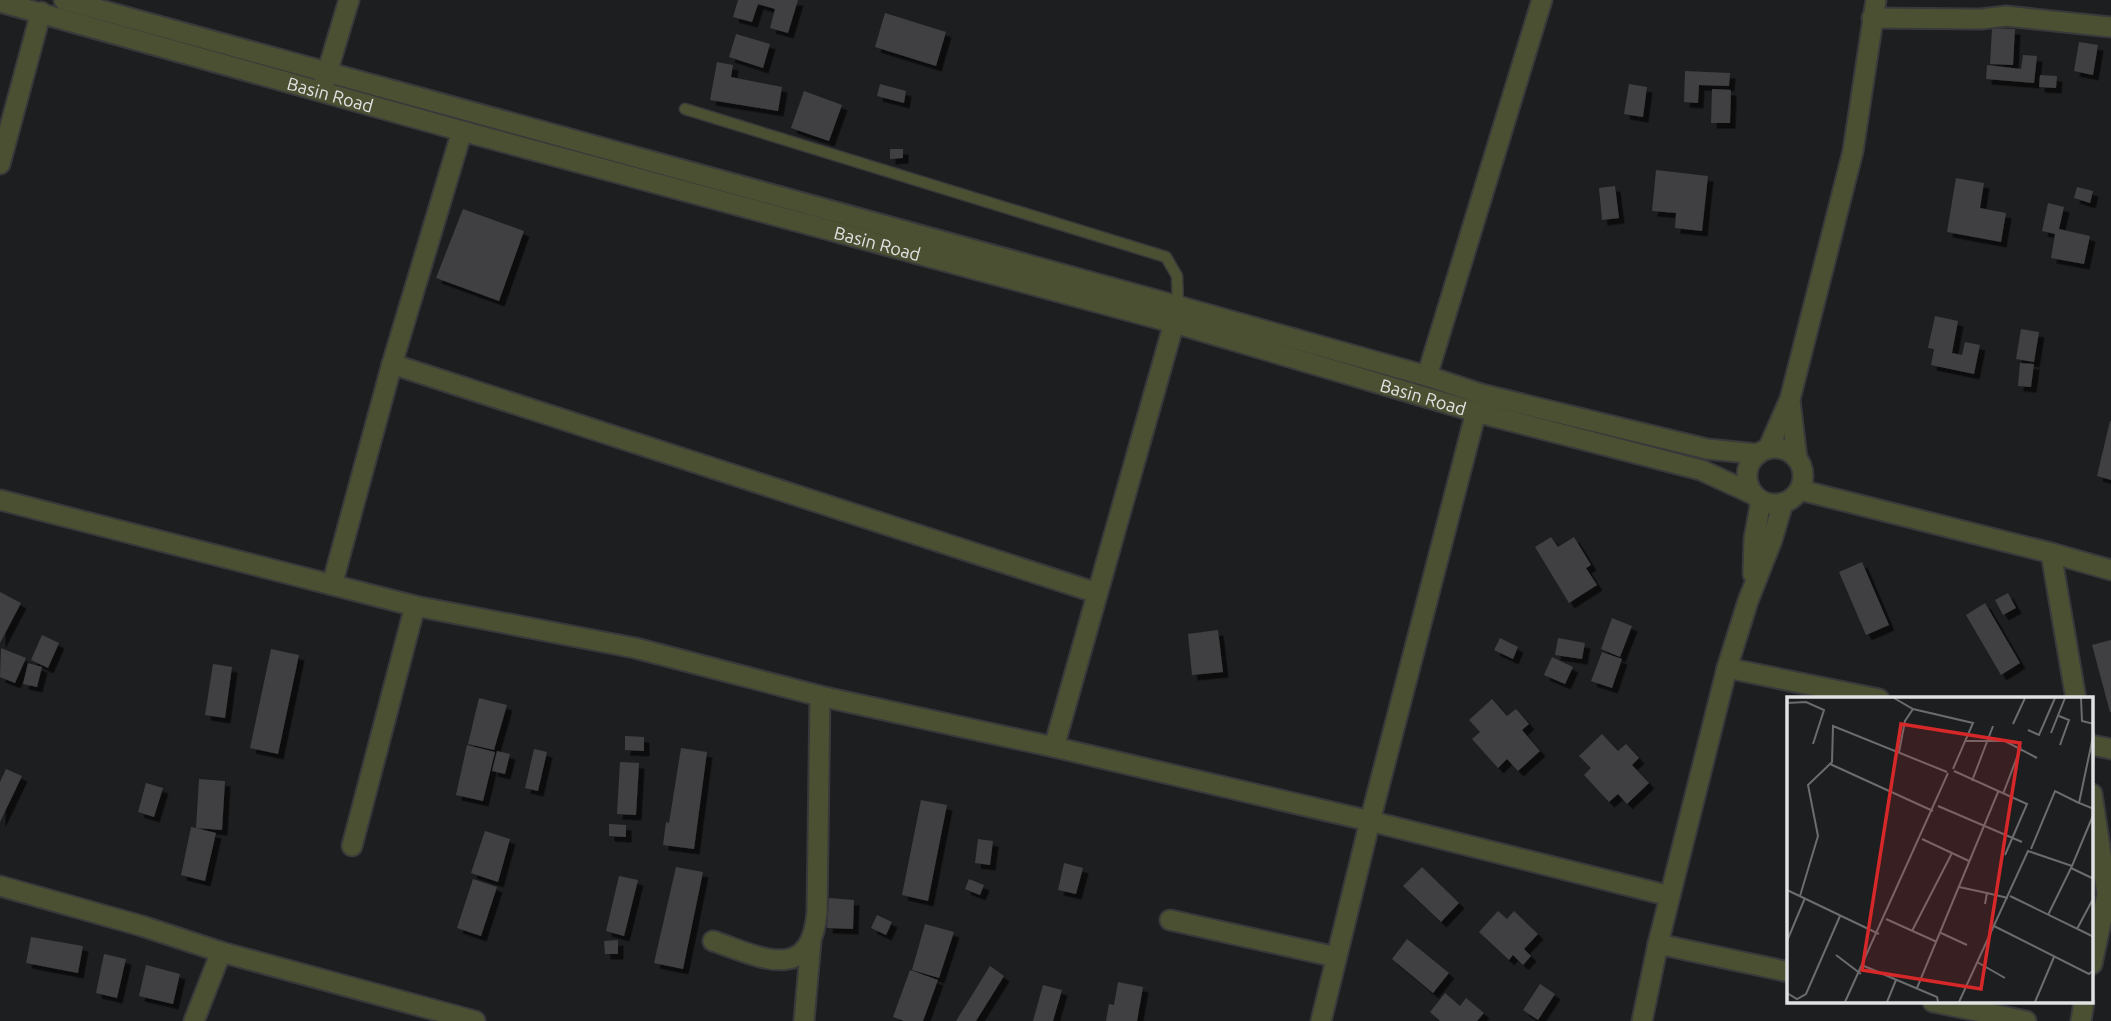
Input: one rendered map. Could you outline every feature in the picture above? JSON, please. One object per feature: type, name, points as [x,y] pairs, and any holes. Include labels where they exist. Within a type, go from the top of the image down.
[{"type":"street","name":"Basin Road","points":[[64,0],[324,82],[462,131],[908,242]]},
{"type":"street","points":[[324,82],[349,0]]},
{"type":"street","points":[[1427,376],[1542,0]]},
{"type":"street","name":"Basin Road","points":[[0,2],[172,51],[324,82],[1176,315],[1427,376],[1481,394],[1707,449],[1763,451]]},
{"type":"street","points":[[1790,399],[1797,459],[1803,480],[1800,490],[1792,498],[1783,503],[1772,504],[1757,497],[1748,484],[1747,473],[1751,462],[1763,451],[1790,399],[1853,151],[1874,9],[1981,19],[2006,16],[2111,27]]},
{"type":"street","points":[[0,164],[41,12]]},
{"type":"street","points":[[332,584],[392,364],[462,131]]},
{"type":"street","name":"Basin Road","points":[[1176,315],[1476,412],[1701,470],[1757,497]]},
{"type":"street","points":[[1054,747],[1176,315]]},
{"type":"street","points":[[392,364],[1097,593]]},
{"type":"street","points":[[1321,1021],[1476,412]]},
{"type":"street","points":[[1763,451],[1779,448],[1797,459]]},
{"type":"street","points":[[1800,490],[2111,570]]},
{"type":"street","points":[[1753,585],[1757,497]]},
{"type":"street","points":[[0,500],[415,606],[635,648],[820,696],[1054,747],[1370,821],[1670,896]]},
{"type":"street","points":[[1642,1021],[1658,944],[1727,668],[1783,503]]},
{"type":"street","points":[[2050,553],[2076,697]]},
{"type":"street","points":[[352,846],[415,606]]},
{"type":"street","points":[[1727,668],[1869,697]]},
{"type":"street","points":[[804,1021],[811,941],[817,912],[820,696]]},
{"type":"street","points":[[2094,807],[2107,894],[2094,955]]},
{"type":"street","points":[[0,886],[221,951],[475,1021]]},
{"type":"street","points":[[1170,920],[1336,957]]},
{"type":"street","points":[[713,941],[774,962],[803,953],[811,941]]},
{"type":"street","points":[[1658,944],[1787,972]]},
{"type":"street","points":[[194,1021],[221,951]]},
{"type":"street","points":[[1943,1004],[2026,1021]]},
{"type":"lane","points":[[685,109],[1166,257],[1177,276],[1176,315]]},
{"type":"building","points":[[738,0],[798,0],[788,33],[770,28],[775,9],[758,4],[752,22],[733,17]]},
{"type":"building","points":[[885,13],[946,32],[936,66],[875,47]]},
{"type":"building","points":[[1992,28],[2015,29],[2013,65],[1990,64]]},
{"type":"building","points":[[736,34],[770,44],[763,68],[729,57]]},
{"type":"building","points":[[2079,42],[2098,45],[2093,75],[2074,71]]},
{"type":"building","points":[[2023,55],[2037,56],[2034,83],[1986,79],[1987,65],[2021,69]]},
{"type":"building","points":[[717,62],[733,65],[731,77],[782,87],[778,111],[710,100]]},
{"type":"building","points":[[1685,71],[1730,73],[1729,86],[1699,85],[1698,103],[1684,102]]},
{"type":"building","points":[[2040,75],[2057,76],[2056,88],[2039,87]]},
{"type":"building","points":[[880,84],[906,91],[904,103],[877,96]]},
{"type":"building","points":[[1629,84],[1647,87],[1643,117],[1624,114]]},
{"type":"building","points":[[1712,89],[1731,90],[1730,123],[1711,123]]},
{"type":"building","points":[[804,91],[842,105],[829,141],[791,128]]},
{"type":"building","points":[[890,149],[903,149],[903,158],[890,159]]},
{"type":"building","points":[[1656,170],[1708,176],[1702,231],[1675,228],[1676,213],[1652,211]]},
{"type":"building","points":[[1956,178],[1984,183],[1980,208],[2006,213],[2001,242],[1947,232]]},
{"type":"building","points":[[1615,186],[1619,218],[1602,220],[1599,188]]},
{"type":"building","points":[[2077,187],[2093,191],[2090,203],[2074,198]]},
{"type":"building","points":[[2048,203],[2064,207],[2059,229],[2090,236],[2084,264],[2051,258],[2055,234],[2042,231]]},
{"type":"building","points":[[463,209],[524,231],[499,301],[436,278]]},
{"type":"building","points":[[1935,316],[1958,321],[1952,353],[1962,355],[1965,342],[1980,345],[1974,374],[1931,365],[1934,349],[1928,348]]},
{"type":"building","points":[[2021,329],[2039,332],[2034,362],[2016,359]]},
{"type":"building","points":[[2020,363],[2034,364],[2031,387],[2018,386]]},
{"type":"building","points":[[2111,421],[2111,480],[2097,476]]},
{"type":"building","points":[[1551,537],[1558,547],[1574,537],[1591,565],[1586,568],[1597,585],[1569,603],[1535,547]]},
{"type":"building","points":[[1862,562],[1889,625],[1866,635],[1839,572]]},
{"type":"building","points":[[0,592],[21,603],[0,643]]},
{"type":"building","points":[[2008,593],[2016,608],[2003,615],[1995,600]]},
{"type":"building","points":[[1985,603],[2020,663],[2001,675],[1966,615]]},
{"type":"building","points":[[1612,618],[1632,626],[1620,657],[1601,649]]},
{"type":"building","points":[[1218,630],[1223,672],[1192,675],[1188,634]]},
{"type":"building","points":[[42,635],[59,643],[48,668],[31,660]]},
{"type":"building","points":[[1500,638],[1518,647],[1513,659],[1494,650]]},
{"type":"building","points":[[1558,638],[1585,643],[1582,659],[1555,655]]},
{"type":"building","points":[[2111,640],[2111,712],[2110,712],[2092,645]]},
{"type":"building","points":[[1,648],[26,658],[15,683],[0,677]]},
{"type":"building","points":[[271,649],[299,655],[278,754],[250,748]]},
{"type":"building","points":[[1602,652],[1622,659],[1612,688],[1591,681]]},
{"type":"building","points":[[1552,657],[1573,667],[1565,684],[1544,675]]},
{"type":"building","points":[[28,663],[42,667],[37,687],[23,684]]},
{"type":"building","points":[[213,664],[232,667],[225,718],[205,715]]},
{"type":"building","points":[[479,698],[507,705],[494,750],[468,744]]},
{"type":"building","points":[[1492,699],[1507,716],[1516,709],[1529,724],[1522,730],[1540,751],[1518,771],[1507,759],[1498,768],[1472,739],[1480,732],[1469,720]]},
{"type":"building","points":[[1602,734],[1618,751],[1626,744],[1639,758],[1632,765],[1649,783],[1627,804],[1618,794],[1609,802],[1584,775],[1591,768],[1579,756]]},
{"type":"building","points":[[625,736],[644,737],[644,751],[625,750]]},
{"type":"building","points":[[467,745],[495,752],[483,801],[456,795]]},
{"type":"building","points":[[681,748],[707,752],[694,849],[663,845]]},
{"type":"building","points":[[534,749],[547,752],[538,791],[525,788]]},
{"type":"building","points":[[497,751],[510,754],[505,774],[492,771]]},
{"type":"building","points":[[620,762],[639,763],[636,815],[617,814]]},
{"type":"building","points":[[6,769],[22,776],[0,822],[0,782]]},
{"type":"building","points":[[199,779],[225,781],[222,830],[196,828]]},
{"type":"building","points":[[146,783],[163,788],[154,817],[138,812]]},
{"type":"building","points":[[921,800],[947,805],[928,901],[902,895]]},
{"type":"building","points":[[609,824],[626,825],[626,837],[609,836]]},
{"type":"building","points":[[191,827],[216,833],[205,881],[181,875]]},
{"type":"building","points":[[485,831],[510,839],[498,882],[471,873]]},
{"type":"building","points":[[978,839],[993,841],[990,865],[975,863]]},
{"type":"building","points":[[1064,863],[1083,868],[1076,894],[1058,890]]},
{"type":"building","points":[[676,867],[703,872],[683,969],[654,963]]},
{"type":"building","points":[[1422,867],[1459,903],[1441,922],[1403,886]]},
{"type":"building","points":[[619,876],[638,880],[624,936],[606,931]]},
{"type":"building","points":[[473,879],[497,887],[481,936],[457,928]]},
{"type":"building","points":[[969,879],[984,885],[980,895],[965,889]]},
{"type":"building","points":[[829,898],[854,900],[853,929],[827,928]]},
{"type":"building","points":[[1498,911],[1507,919],[1514,911],[1538,934],[1524,949],[1531,956],[1523,965],[1513,955],[1509,960],[1479,932]]},
{"type":"building","points":[[877,915],[892,922],[886,935],[871,928]]},
{"type":"building","points":[[925,924],[954,932],[939,978],[912,970]]},
{"type":"building","points":[[31,937],[83,946],[78,973],[26,963]]},
{"type":"building","points":[[1407,939],[1449,973],[1433,993],[1392,959]]},
{"type":"building","points":[[618,940],[618,954],[605,954],[604,941]]},
{"type":"building","points":[[104,954],[126,959],[117,998],[96,993]]},
{"type":"building","points":[[146,965],[180,974],[173,1004],[139,996]]},
{"type":"building","points":[[990,966],[1004,976],[976,1021],[956,1021]]},
{"type":"building","points":[[910,970],[938,980],[923,1021],[904,1021],[893,1017]]},
{"type":"building","points":[[1118,982],[1143,987],[1137,1021],[1106,1021],[1109,1004],[1114,1005]]},
{"type":"building","points":[[1540,984],[1555,994],[1538,1020],[1523,1010]]},
{"type":"building","points":[[1043,985],[1062,990],[1053,1021],[1033,1021]]},
{"type":"building","points":[[1445,993],[1460,1006],[1466,998],[1484,1013],[1477,1021],[1440,1021],[1430,1012]]}]
